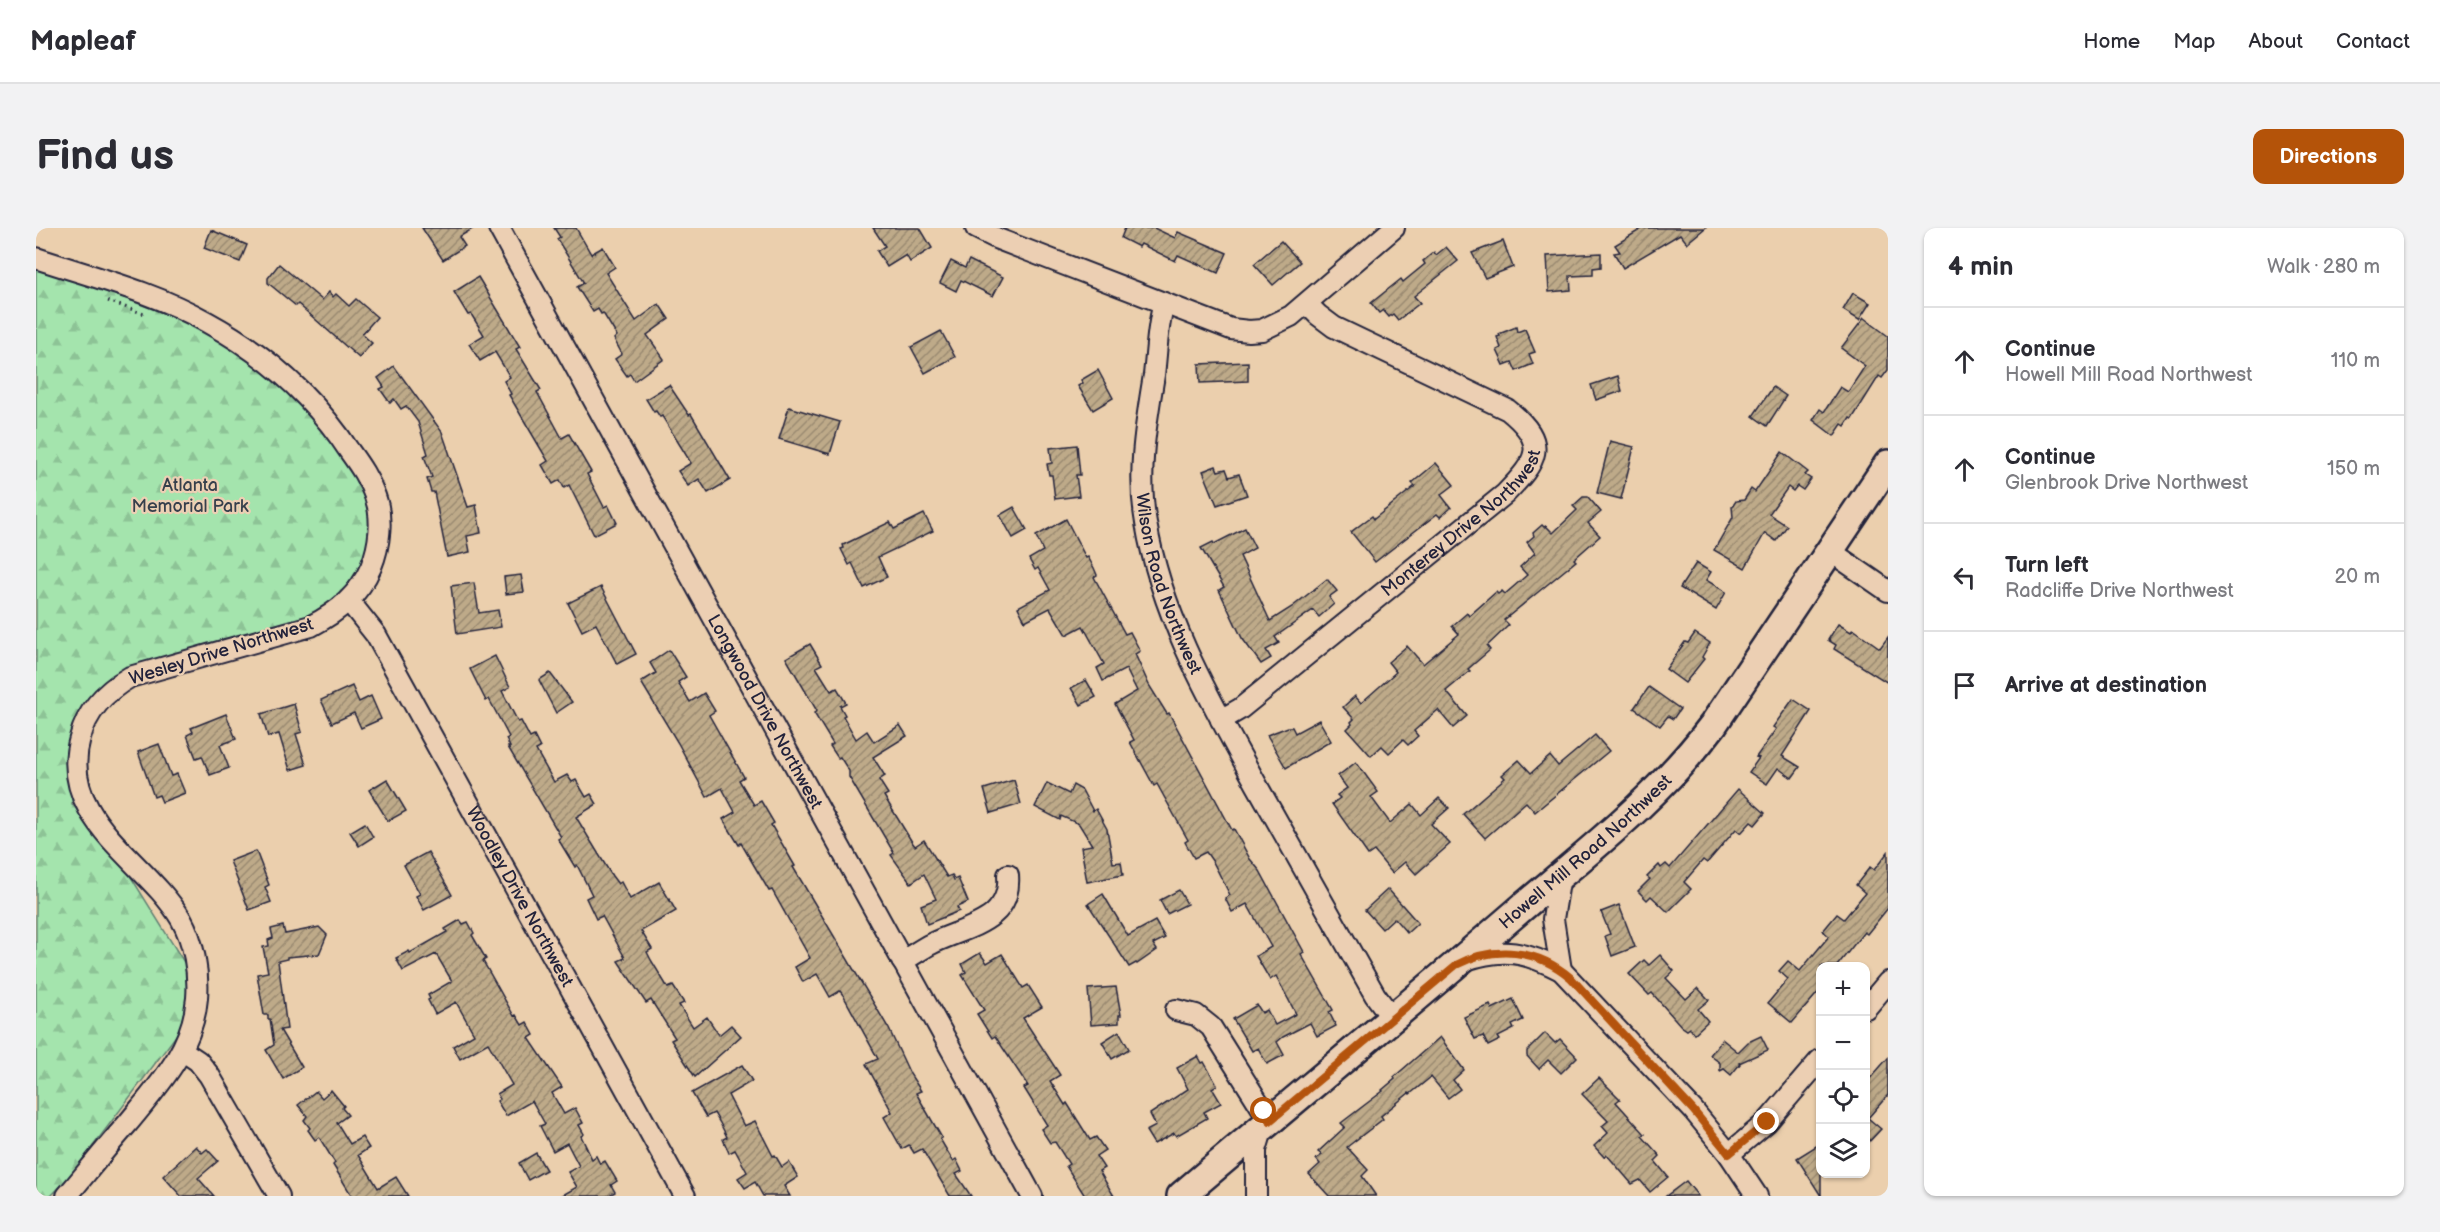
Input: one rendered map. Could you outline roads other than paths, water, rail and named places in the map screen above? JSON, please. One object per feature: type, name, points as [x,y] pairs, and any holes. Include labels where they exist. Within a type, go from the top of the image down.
[{"type":"main road","name":"Howell Mill Road Northwest","points":[[1181,1196],[1648,800],[1689,756],[1888,464]]},
{"type":"street","name":"Longwood Drive Northwest","points":[[498,228],[1032,1196]]},
{"type":"street","points":[[976,228],[998,239],[1231,329],[1249,331],[1276,325],[1292,316],[1394,228]]},
{"type":"street","name":"Wesley Drive Northwest","points":[[36,258],[147,295],[205,321],[259,355],[312,402],[339,435],[366,476],[375,498],[380,524],[376,554],[366,580],[349,601],[330,616],[311,626],[130,677],[101,698],[82,729],[77,747],[76,766],[79,788],[86,806],[112,842],[169,901],[182,921],[192,944],[197,971],[197,998],[192,1025],[183,1051],[167,1075],[67,1196]]},
{"type":"street","name":"Wilson Road Northwest","points":[[1164,303],[1158,324],[1155,369],[1143,445],[1142,480],[1145,522],[1154,562],[1169,609],[1193,665],[1221,720],[1375,995],[1392,1017]]},
{"type":"street","name":"Monterey Drive Northwest","points":[[1221,720],[1240,709],[1505,494],[1528,470],[1534,455],[1534,442],[1530,431],[1508,410],[1334,327],[1307,304]]},
{"type":"street","points":[[1830,551],[1888,591]]},
{"type":"street","name":"Woodley Drive Northwest","points":[[349,601],[376,635],[685,1196]]},
{"type":"street","points":[[902,961],[931,944],[968,930],[999,910],[1007,896],[1008,875]]},
{"type":"street","points":[[1560,876],[1553,919],[1561,970]]},
{"type":"street","points":[[1456,965],[1487,953],[1512,952],[1537,957],[1561,970],[1693,1110],[1729,1154],[1757,1196]]},
{"type":"street","points":[[1870,1003],[1888,982]]},
{"type":"street","points":[[1176,1010],[1196,1015],[1211,1027],[1267,1124],[1256,1150],[1254,1172],[1256,1196]]},
{"type":"street","points":[[183,1051],[198,1061],[209,1075],[279,1196]]},
{"type":"street","points":[[1729,1154],[1767,1122],[1816,1066]]},
{"type":"park label","name":"Atlanta Memorial Park","points":[[190,495]]}]
